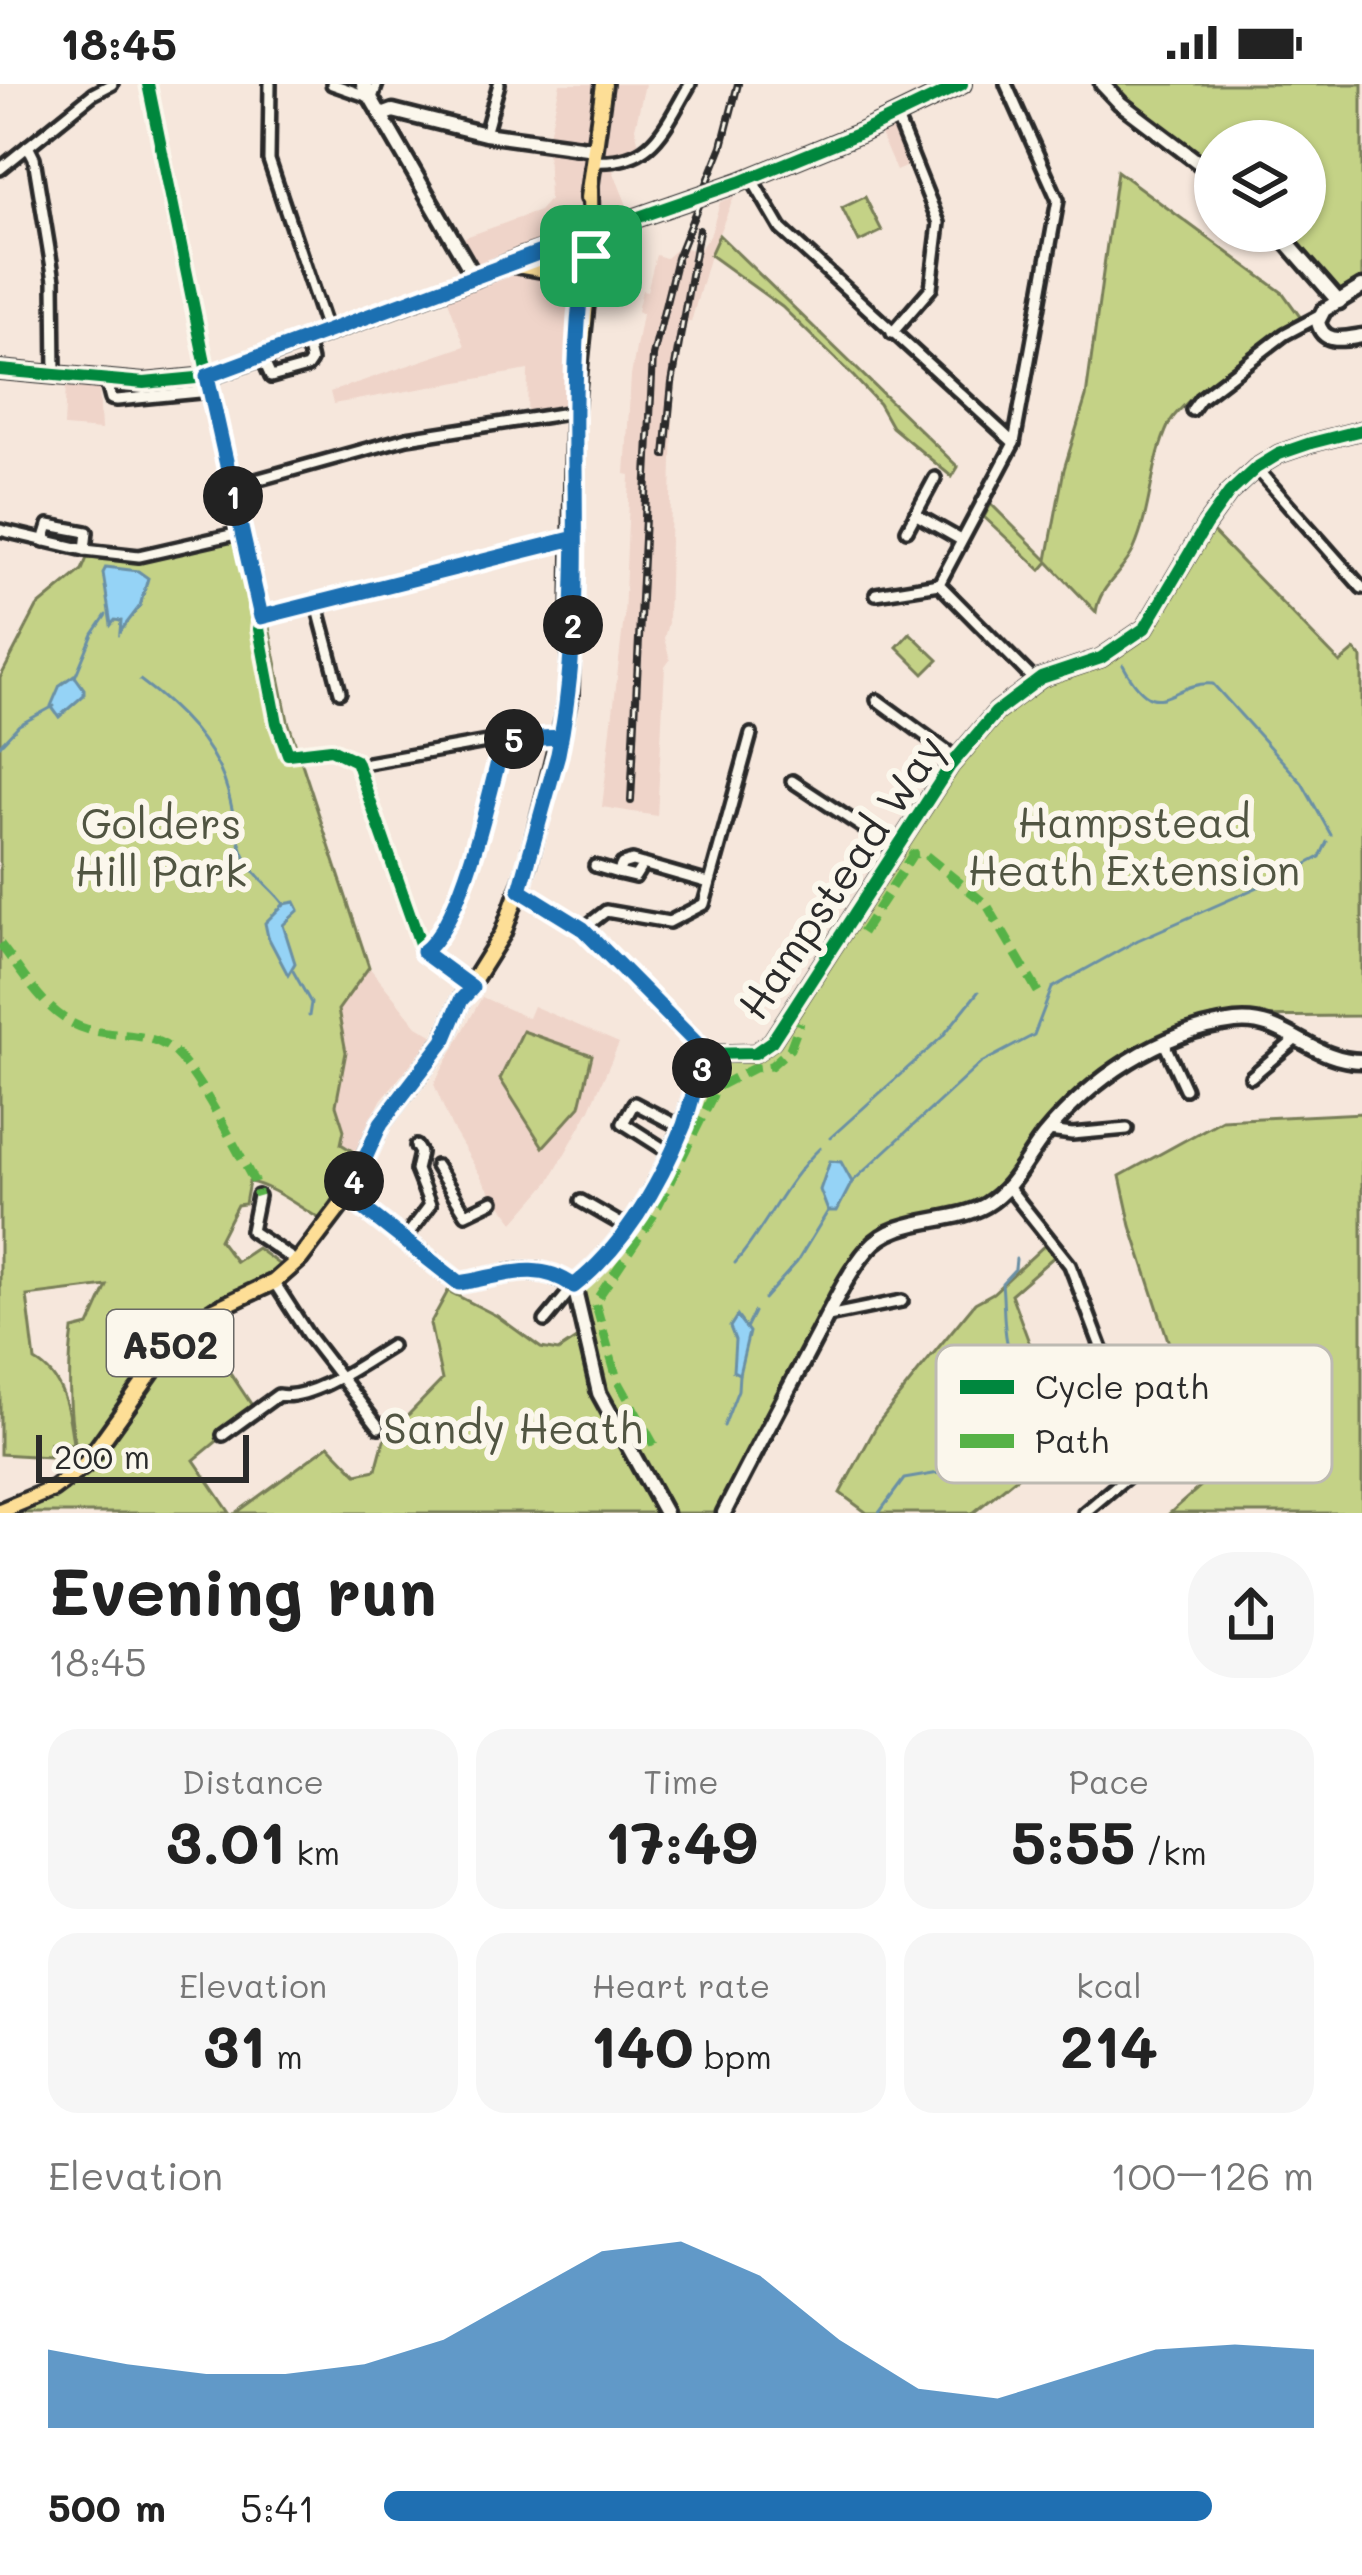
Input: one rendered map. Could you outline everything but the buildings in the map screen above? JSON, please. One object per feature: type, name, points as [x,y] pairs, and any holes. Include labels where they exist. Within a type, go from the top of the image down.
[{"type":"main road","name":"A502","points":[[561,244],[584,224],[604,84]]},
{"type":"main road","points":[[0,370],[208,384],[327,332],[751,178],[962,84]]},
{"type":"main road","name":"A502","points":[[0,1511],[71,1473],[103,1442],[181,1331],[274,1282],[296,1262],[346,1198],[393,1102],[441,1045],[461,1000],[503,933],[520,890],[561,737],[572,663],[574,412],[591,256],[590,189]]},
{"type":"main road","points":[[511,264],[581,272],[591,256],[561,244]]},
{"type":"main road","points":[[560,272],[548,256],[561,244]]},
{"type":"main road","name":"A502","points":[[560,272],[578,290],[578,358]]},
{"type":"street","points":[[0,169],[112,84]]},
{"type":"street","points":[[148,84],[261,617],[575,538]]},
{"type":"street","points":[[270,84],[269,160],[327,332]]},
{"type":"street","points":[[332,84],[375,91]]},
{"type":"street","points":[[363,84],[375,91],[382,115],[476,278]]},
{"type":"street","points":[[485,134],[499,84]]},
{"type":"street","points":[[382,115],[393,111],[485,134],[629,160],[652,145],[690,84]]},
{"type":"street","points":[[939,584],[1014,443],[1058,200],[1006,84]]},
{"type":"street","points":[[1102,84],[1194,159]]},
{"type":"street","points":[[892,332],[931,288],[939,223],[896,116]]},
{"type":"street","points":[[28,146],[50,240],[55,376]]},
{"type":"street","points":[[751,178],[782,229],[1014,443]]},
{"type":"street","points":[[1295,252],[1339,302]]},
{"type":"street","points":[[1192,410],[1286,334],[1362,287]]},
{"type":"street","points":[[1319,316],[1318,326],[1327,337],[1362,336]]},
{"type":"street","points":[[262,357],[271,377],[308,367],[306,340]]},
{"type":"street","points":[[106,380],[111,399],[132,400],[208,384]]},
{"type":"street","points":[[132,400],[133,382]]},
{"type":"street","points":[[231,488],[407,438],[574,412]]},
{"type":"street","name":"Hampstead Way","points":[[574,1286],[603,1263],[628,1228],[682,1128],[707,1054],[755,1053],[772,1042],[956,758],[996,712],[1036,682],[1101,658],[1145,628],[1206,525],[1229,493],[1256,468],[1280,454],[1362,430]]},
{"type":"street","points":[[1256,468],[1362,588]]},
{"type":"street","points":[[907,530],[935,478]]},
{"type":"street","points":[[915,514],[961,540]]},
{"type":"street","points":[[44,542],[49,525],[68,528],[87,532],[86,550]]},
{"type":"street","points":[[0,530],[86,550],[139,556],[240,533]]},
{"type":"street","points":[[939,584],[1036,682]]},
{"type":"street","points":[[876,594],[939,584]]},
{"type":"street","points":[[317,605],[340,692]]},
{"type":"street","points":[[877,700],[956,758]]},
{"type":"street","points":[[583,929],[614,910],[669,922],[704,904],[751,734]]},
{"type":"street","points":[[470,992],[423,952],[363,765],[498,740],[561,737]]},
{"type":"street","points":[[423,952],[432,946],[451,910],[470,861],[500,754],[498,740]]},
{"type":"street","points":[[792,782],[897,850]]},
{"type":"street","points":[[595,866],[635,878],[643,864],[709,883]]},
{"type":"street","points":[[520,890],[583,929],[707,1054]]},
{"type":"street","points":[[725,1513],[869,1247],[880,1238],[934,1218],[977,1209],[1008,1187],[1049,1131],[1111,1072],[1200,1029],[1256,1020],[1322,1055],[1362,1061]]},
{"type":"street","points":[[1251,1077],[1296,1039]]},
{"type":"street","points":[[1164,1043],[1186,1089]]},
{"type":"street","points":[[670,1153],[623,1123],[634,1103],[682,1128]]},
{"type":"street","points":[[1049,1131],[1127,1129]]},
{"type":"street","points":[[416,1146],[420,1153],[416,1170],[430,1205],[435,1208],[453,1198]]},
{"type":"street","points":[[436,1166],[466,1214],[493,1201]]},
{"type":"street","points":[[1008,1187],[1070,1265],[1100,1345]]},
{"type":"street","points":[[258,1196],[251,1231],[296,1262]]},
{"type":"street","points":[[346,1198],[459,1283],[524,1268],[550,1272],[574,1286],[599,1393],[665,1513]]},
{"type":"street","points":[[581,1201],[628,1228]]},
{"type":"street","points":[[403,1241],[430,1205]]},
{"type":"street","points":[[274,1282],[379,1427]]},
{"type":"street","points":[[545,1321],[574,1286]]},
{"type":"street","points":[[828,1316],[902,1301]]},
{"type":"street","points":[[224,1435],[278,1395],[300,1394],[340,1377],[391,1346]]},
{"type":"street","points":[[1084,1513],[1120,1483]]},
{"type":"shaded area","points":[[560,84],[645,84],[635,128],[641,154],[610,163],[628,208],[598,221],[580,412],[527,419],[528,370],[333,404],[330,392],[465,346],[444,290],[474,279],[454,241],[539,211],[549,200],[547,144]]},
{"type":"shaded area","points":[[896,127],[912,164],[896,171],[880,134]]},
{"type":"shaded area","points":[[734,197],[710,255],[691,322],[687,322],[674,379],[664,638],[670,660],[665,667],[657,816],[602,807],[624,617],[630,475],[625,474],[631,376],[642,314],[637,311],[656,255],[666,258],[680,246],[698,252],[711,233],[720,202]]},
{"type":"shaded area","points":[[66,384],[99,386],[101,430],[64,427]]},
{"type":"shaded area","points":[[369,967],[417,1026],[434,1036],[381,1100],[357,1154],[341,1144],[336,1105],[346,1052],[338,1009]]},
{"type":"shaded area","points":[[482,997],[528,1018],[533,1006],[619,1043],[590,1109],[549,1182],[514,1222],[451,1126],[434,1084]]},
{"type":"green space","points":[[1102,84],[1362,84],[1362,287],[1339,302],[1295,252],[1326,252],[1326,120],[1194,120],[1194,158]]},
{"type":"green space","points":[[1117,171],[1194,228],[1194,252],[1227,252],[1283,293],[1301,318],[1209,385],[1169,424],[1134,549],[1102,594],[1096,612],[1048,562],[1041,570],[984,517],[991,504],[1047,560],[1064,469],[1086,397]]},
{"type":"green space","points":[[865,197],[882,231],[859,242],[842,208]]},
{"type":"green space","points":[[719,235],[958,467],[952,477],[892,427],[879,404],[782,307],[710,255]]},
{"type":"green space","name":"Hampstead Heath Extension","points":[[1206,525],[1340,663],[1355,650],[1362,658],[1362,1016],[1212,1017],[1161,1036],[1116,1059],[1040,1131],[1006,1181],[974,1207],[888,1231],[824,1312],[756,1436],[724,1513],[236,1513],[329,1445],[357,1474],[376,1470],[384,1440],[442,1380],[430,1324],[448,1291],[497,1316],[541,1348],[558,1351],[585,1333],[574,1286],[598,1264],[638,1211],[668,1151],[704,1059],[762,1050],[956,758],[1036,682],[1088,663],[1155,614]]},
{"type":"green space","name":"Golders Hill Park","points":[[235,541],[255,629],[269,627],[288,721],[369,967],[338,1010],[346,1052],[336,1105],[344,1130],[341,1144],[357,1154],[322,1220],[249,1182],[245,1204],[237,1205],[219,1240],[236,1262],[257,1248],[288,1271],[195,1320],[255,1410],[194,1460],[230,1513],[7,1513],[68,1480],[81,1459],[70,1397],[73,1330],[89,1326],[107,1286],[27,1296],[35,1361],[59,1386],[73,1444],[50,1443],[49,1457],[0,1454],[0,678],[37,607],[82,570],[87,558],[139,561]]},
{"type":"green space","points":[[910,633],[938,660],[924,674],[897,647]]},
{"type":"green space","points":[[523,1031],[592,1055],[580,1106],[543,1147],[500,1079]]},
{"type":"green space","points":[[1362,1113],[1362,1513],[1170,1513],[1204,1483],[1332,1483],[1332,1345],[1170,1345],[1131,1226],[1120,1176],[1222,1120]]},
{"type":"green space","points":[[1046,1244],[1056,1255],[1011,1294],[1030,1345],[941,1345],[975,1303],[993,1293]]},
{"type":"green space","points":[[936,1351],[936,1483],[1010,1483],[973,1513],[867,1513],[840,1493],[878,1423]]},
{"type":"water","points":[[106,567],[138,571],[148,578],[140,606],[120,632],[121,621],[111,625]]},
{"type":"water","points":[[74,675],[84,695],[59,717],[51,706],[60,685]]},
{"type":"water","points":[[295,902],[299,910],[283,925],[295,963],[288,975],[265,923],[284,904]]},
{"type":"water","points":[[830,1161],[841,1162],[852,1182],[837,1211],[828,1211],[820,1190]]},
{"type":"water","points":[[737,1316],[749,1332],[739,1374],[733,1371],[735,1340],[730,1327]]},
{"type":"waterway","points":[[75,677],[106,615]]},
{"type":"waterway","points":[[1123,665],[1135,684],[1156,699],[1213,684],[1302,783],[1331,835]]},
{"type":"waterway","points":[[140,680],[204,742],[221,773],[248,862],[284,904]]},
{"type":"waterway","points":[[0,745],[19,725],[54,706]]},
{"type":"waterway","points":[[852,1182],[981,1063],[1034,1035],[1052,988],[1138,940],[1290,873],[1320,857],[1327,842]]},
{"type":"waterway","points":[[293,971],[311,1003],[309,1016]]},
{"type":"waterway","points":[[830,1138],[942,1037],[978,992]]},
{"type":"waterway","points":[[735,1263],[820,1148]]},
{"type":"waterway","points":[[764,1299],[797,1262],[828,1211]]},
{"type":"waterway","points":[[1008,1345],[1002,1283],[1015,1269],[1016,1259]]},
{"type":"waterway","points":[[746,1328],[754,1312]]},
{"type":"waterway","points":[[724,1426],[739,1374]]},
{"type":"waterway","points":[[879,1513],[904,1479],[936,1474]]},
{"type":"railway","points":[[631,801],[653,356],[677,258],[722,146],[738,84]]},
{"type":"railway","points":[[665,455],[672,383],[699,230]]},
{"type":"marked path","points":[[862,933],[913,854],[923,853],[987,905],[1038,992]]},
{"type":"marked path","points":[[0,944],[40,997],[64,1018],[94,1031],[151,1039],[179,1057],[214,1109],[258,1196]]},
{"type":"marked path","points":[[654,1445],[617,1379],[595,1302],[653,1216],[717,1087],[754,1068],[771,1066],[790,1049],[800,1022]]},
{"type":"cycle path","points":[[148,84],[261,617],[259,629],[277,723],[288,754],[331,749],[356,761],[423,952],[471,989]]},
{"type":"cycle path","points":[[0,370],[144,383],[207,377],[520,258],[740,182],[860,133],[962,84]]},
{"type":"cycle path","points":[[707,1054],[755,1053],[772,1041],[950,766],[996,712],[1041,678],[1101,658],[1145,628],[1206,525],[1229,493],[1256,468],[1279,454],[1362,430]]},
{"type":"route","points":[[591,256],[568,242],[207,376],[261,617],[575,538],[569,694],[558,754],[520,890],[583,929],[707,1054],[679,1136],[656,1183],[603,1263],[574,1286],[550,1272],[524,1268],[459,1283],[348,1196],[393,1102],[444,1041],[461,1000],[472,988],[423,952],[432,946],[451,910],[470,861],[500,754],[498,740],[561,737],[569,694],[572,663],[575,538],[574,418],[580,299],[567,274],[581,272],[591,256]]},
{"type":"park label","name":"Sandy Heath","points":[[513,1427]]}]
